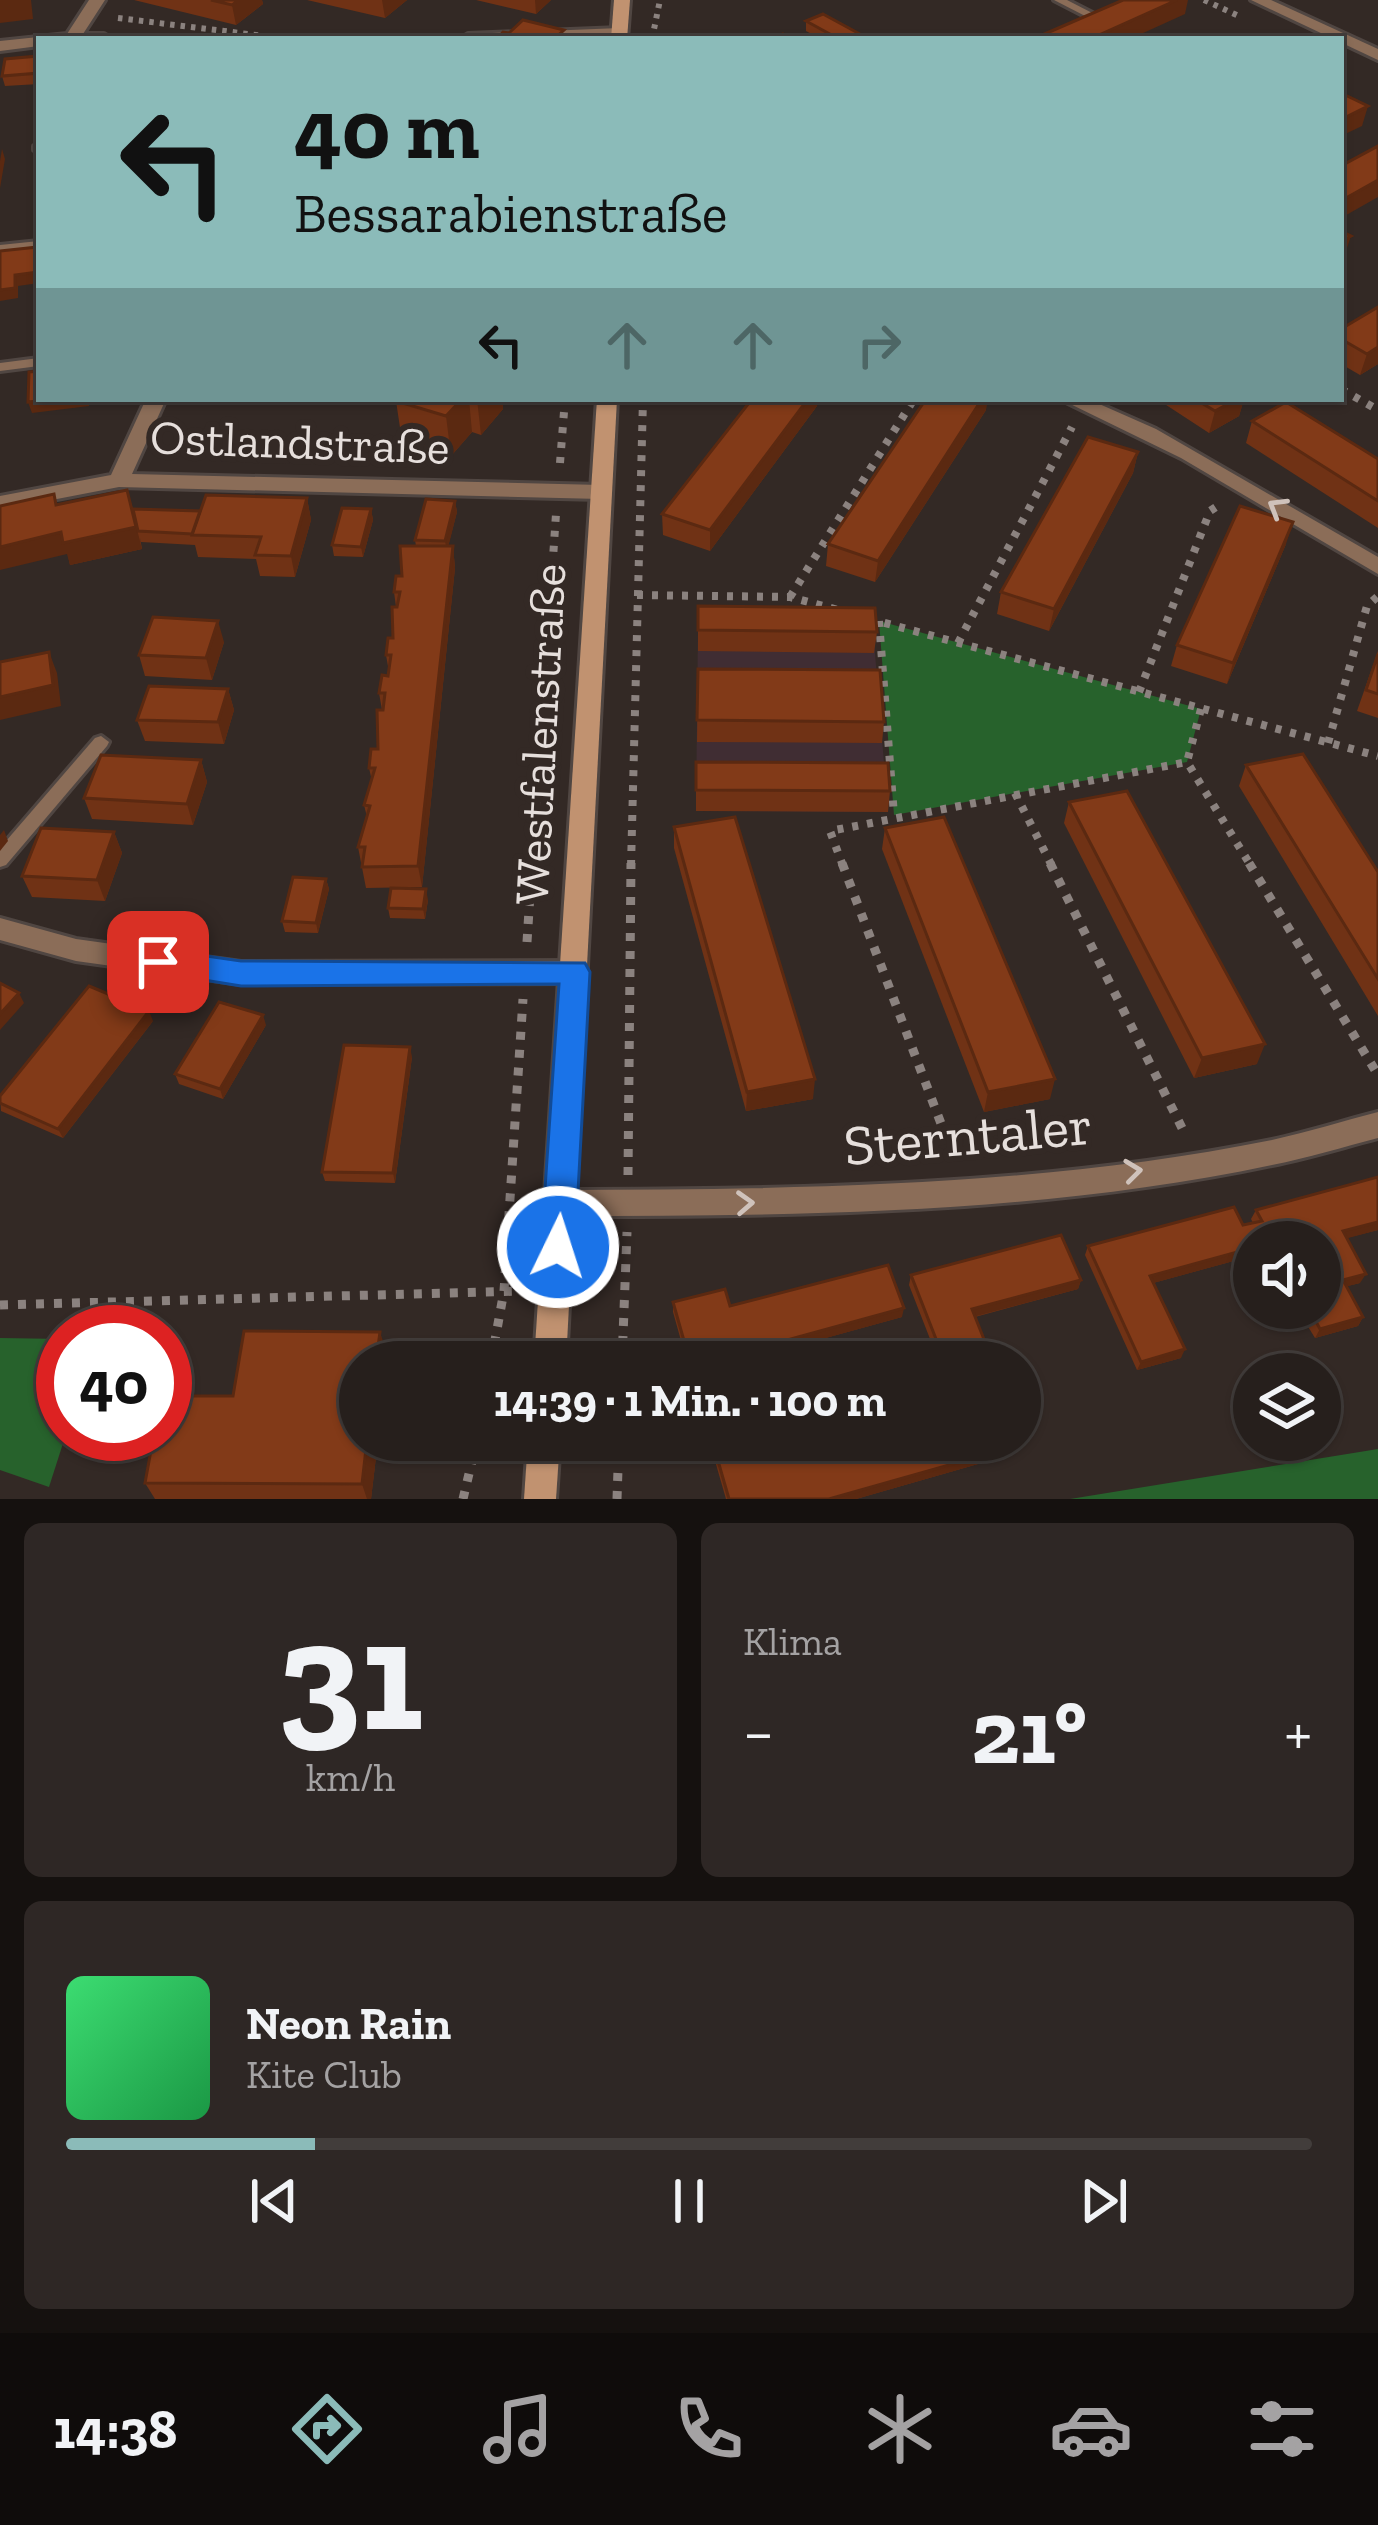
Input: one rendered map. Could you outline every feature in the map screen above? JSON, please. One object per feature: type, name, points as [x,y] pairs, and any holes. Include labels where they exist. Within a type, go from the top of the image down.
[{"type":"street","points":[[620,36],[622,0]]},
{"type":"street","points":[[1259,0],[1337,36]]},
{"type":"street","points":[[74,36],[92,7]]},
{"type":"street","points":[[1077,24],[1115,8]]},
{"type":"street","points":[[1344,39],[1378,55]]},
{"type":"street","points":[[0,46],[36,41]]},
{"type":"street","points":[[119,480],[154,402]]},
{"type":"street","name":"Westfalenstraße","points":[[552,1341],[607,402]]},
{"type":"street","points":[[1078,402],[1245,488],[1378,567]]},
{"type":"street","name":"Ostlandstraße","points":[[0,503],[119,480],[601,492]]},
{"type":"street","points":[[0,929],[76,950],[241,973],[574,972]]},
{"type":"street","name":"Sterntaler","points":[[562,1202],[719,1204],[966,1191],[1257,1156],[1378,1124]]},
{"type":"street","points":[[540,1499],[543,1461]]},
{"type":"lane","points":[[1059,0],[1095,17]]},
{"type":"lane","points":[[0,249],[36,245]]},
{"type":"lane","points":[[0,367],[36,362]]},
{"type":"lane","points":[[0,860],[101,742]]},
{"type":"path","points":[[653,36],[660,0]]},
{"type":"path","points":[[92,7],[271,36]]},
{"type":"path","points":[[1344,391],[1378,410]]},
{"type":"path","points":[[495,1341],[503,1291],[565,402]]},
{"type":"path","points":[[623,1341],[644,402]]},
{"type":"path","points":[[790,597],[912,402]]},
{"type":"path","points":[[958,643],[1074,423],[1098,409]]},
{"type":"path","points":[[1139,692],[1210,511],[1245,488]]},
{"type":"path","points":[[637,595],[790,597],[1378,756]]},
{"type":"path","points":[[1328,743],[1367,606],[1378,596]]},
{"type":"path","points":[[879,621],[894,815]]},
{"type":"path","points":[[1201,709],[1187,762],[1378,1075]]},
{"type":"path","points":[[966,1191],[830,831],[1187,762]]},
{"type":"path","points":[[1015,794],[1199,1163]]},
{"type":"path","points":[[0,1305],[555,1292]]},
{"type":"path","points":[[463,1499],[472,1461]]},
{"type":"path","points":[[617,1499],[618,1461]]},
{"type":"shaded area","points":[[698,628],[873,629],[888,812],[696,811]]},
{"type":"green space","points":[[879,621],[1201,709],[1187,762],[894,815]]},
{"type":"green space","points":[[0,1338],[36,1339],[36,1461],[57,1461],[49,1487],[0,1470]]},
{"type":"green space","points":[[1378,1449],[1378,1499],[1070,1499],[1304,1461],[1341,1461],[1341,1455]]},
{"type":"building","points":[[1123,0],[1177,0],[1097,36],[1040,36]]},
{"type":"building","points":[[823,14],[863,36],[834,36],[806,21]]},
{"type":"building","points":[[523,20],[564,30],[557,36],[500,36]]},
{"type":"building","points":[[36,56],[36,73],[2,76],[5,59]]},
{"type":"building","points":[[1344,94],[1368,106],[1346,117]]},
{"type":"building","points":[[1378,146],[1378,180],[1346,198],[1344,164]]},
{"type":"building","points":[[36,247],[36,272],[15,275],[15,288],[0,290],[0,251]]},
{"type":"building","points":[[1378,307],[1378,347],[1367,354],[1344,341],[1344,327]]},
{"type":"building","points":[[36,371],[36,401],[28,402],[29,372]]},
{"type":"building","points":[[399,402],[459,402],[446,416]]},
{"type":"building","points":[[750,402],[806,402],[710,530],[662,514]]},
{"type":"building","points":[[924,402],[980,402],[878,561],[828,544]]},
{"type":"building","points":[[1200,402],[1232,402],[1215,411]]},
{"type":"building","points":[[1286,402],[1378,459],[1378,501],[1252,421]]},
{"type":"building","points":[[1088,437],[1138,452],[1054,609],[1001,592]]},
{"type":"building","points":[[127,490],[136,527],[63,543],[61,532],[0,547],[0,506],[54,494],[56,505]]},
{"type":"building","points":[[206,495],[307,498],[291,556],[255,555],[261,537],[192,535]]},
{"type":"building","points":[[426,499],[455,501],[445,541],[415,540]]},
{"type":"building","points":[[1240,506],[1293,522],[1233,663],[1177,645]]},
{"type":"building","points":[[342,508],[371,509],[361,547],[332,545]]},
{"type":"building","points":[[133,509],[200,511],[192,534],[138,531]]},
{"type":"building","points":[[400,546],[453,546],[418,866],[362,867],[365,847],[358,847],[370,806],[364,805],[375,768],[369,768],[371,749],[378,749],[377,710],[383,710],[382,675],[388,676],[392,607],[397,607],[400,592],[394,592],[396,576],[402,576]]},
{"type":"building","points":[[698,606],[875,608],[877,632],[698,630]]},
{"type":"building","points":[[153,617],[218,621],[206,658],[139,655]]},
{"type":"building","points":[[49,652],[53,685],[0,697],[0,662]]},
{"type":"building","points":[[1378,654],[1378,694],[1366,690]]},
{"type":"building","points":[[698,669],[880,670],[884,722],[697,720]]},
{"type":"building","points":[[149,686],[228,689],[218,722],[137,720]]},
{"type":"building","points":[[1303,754],[1378,872],[1378,979],[1246,765]]},
{"type":"building","points":[[101,755],[201,760],[187,804],[84,798]]},
{"type":"building","points":[[696,762],[888,763],[890,791],[696,790]]},
{"type":"building","points":[[1127,791],[1265,1044],[1202,1058],[1069,802]]},
{"type":"building","points":[[735,817],[815,1079],[747,1092],[674,827]]},
{"type":"building","points":[[944,817],[1055,1079],[988,1092],[885,828]]},
{"type":"building","points":[[41,828],[114,832],[97,880],[22,876]]},
{"type":"building","points":[[293,877],[326,879],[316,923],[282,921]]},
{"type":"building","points":[[391,888],[426,889],[423,909],[388,908]]},
{"type":"building","points":[[0,983],[19,993],[0,1014]]},
{"type":"building","points":[[89,986],[149,1011],[58,1129],[0,1103],[0,1096]]},
{"type":"building","points":[[219,1002],[263,1015],[220,1089],[175,1074]]},
{"type":"building","points":[[344,1045],[410,1047],[393,1173],[322,1172]]},
{"type":"building","points":[[1378,1177],[1378,1222],[1343,1231],[1366,1274],[1343,1280],[1363,1317],[1341,1323],[1341,1221],[1262,1221],[1256,1210]]},
{"type":"building","points":[[1234,1207],[1241,1221],[1233,1221],[1233,1253],[1150,1276],[1185,1349],[1141,1362],[1088,1246]]},
{"type":"building","points":[[1061,1235],[1081,1280],[972,1309],[985,1341],[937,1341],[911,1275]]},
{"type":"building","points":[[888,1265],[904,1308],[787,1341],[684,1341],[673,1302],[725,1289],[730,1306]]},
{"type":"building","points":[[244,1331],[380,1332],[379,1341],[339,1341],[339,1461],[365,1461],[362,1484],[145,1483],[149,1461],[192,1461],[192,1396],[233,1396]]},
{"type":"building","points":[[718,1461],[963,1461],[829,1499],[729,1499]]},
{"type":"route","points":[[158,962],[241,973],[574,972],[558,1247]]}]
